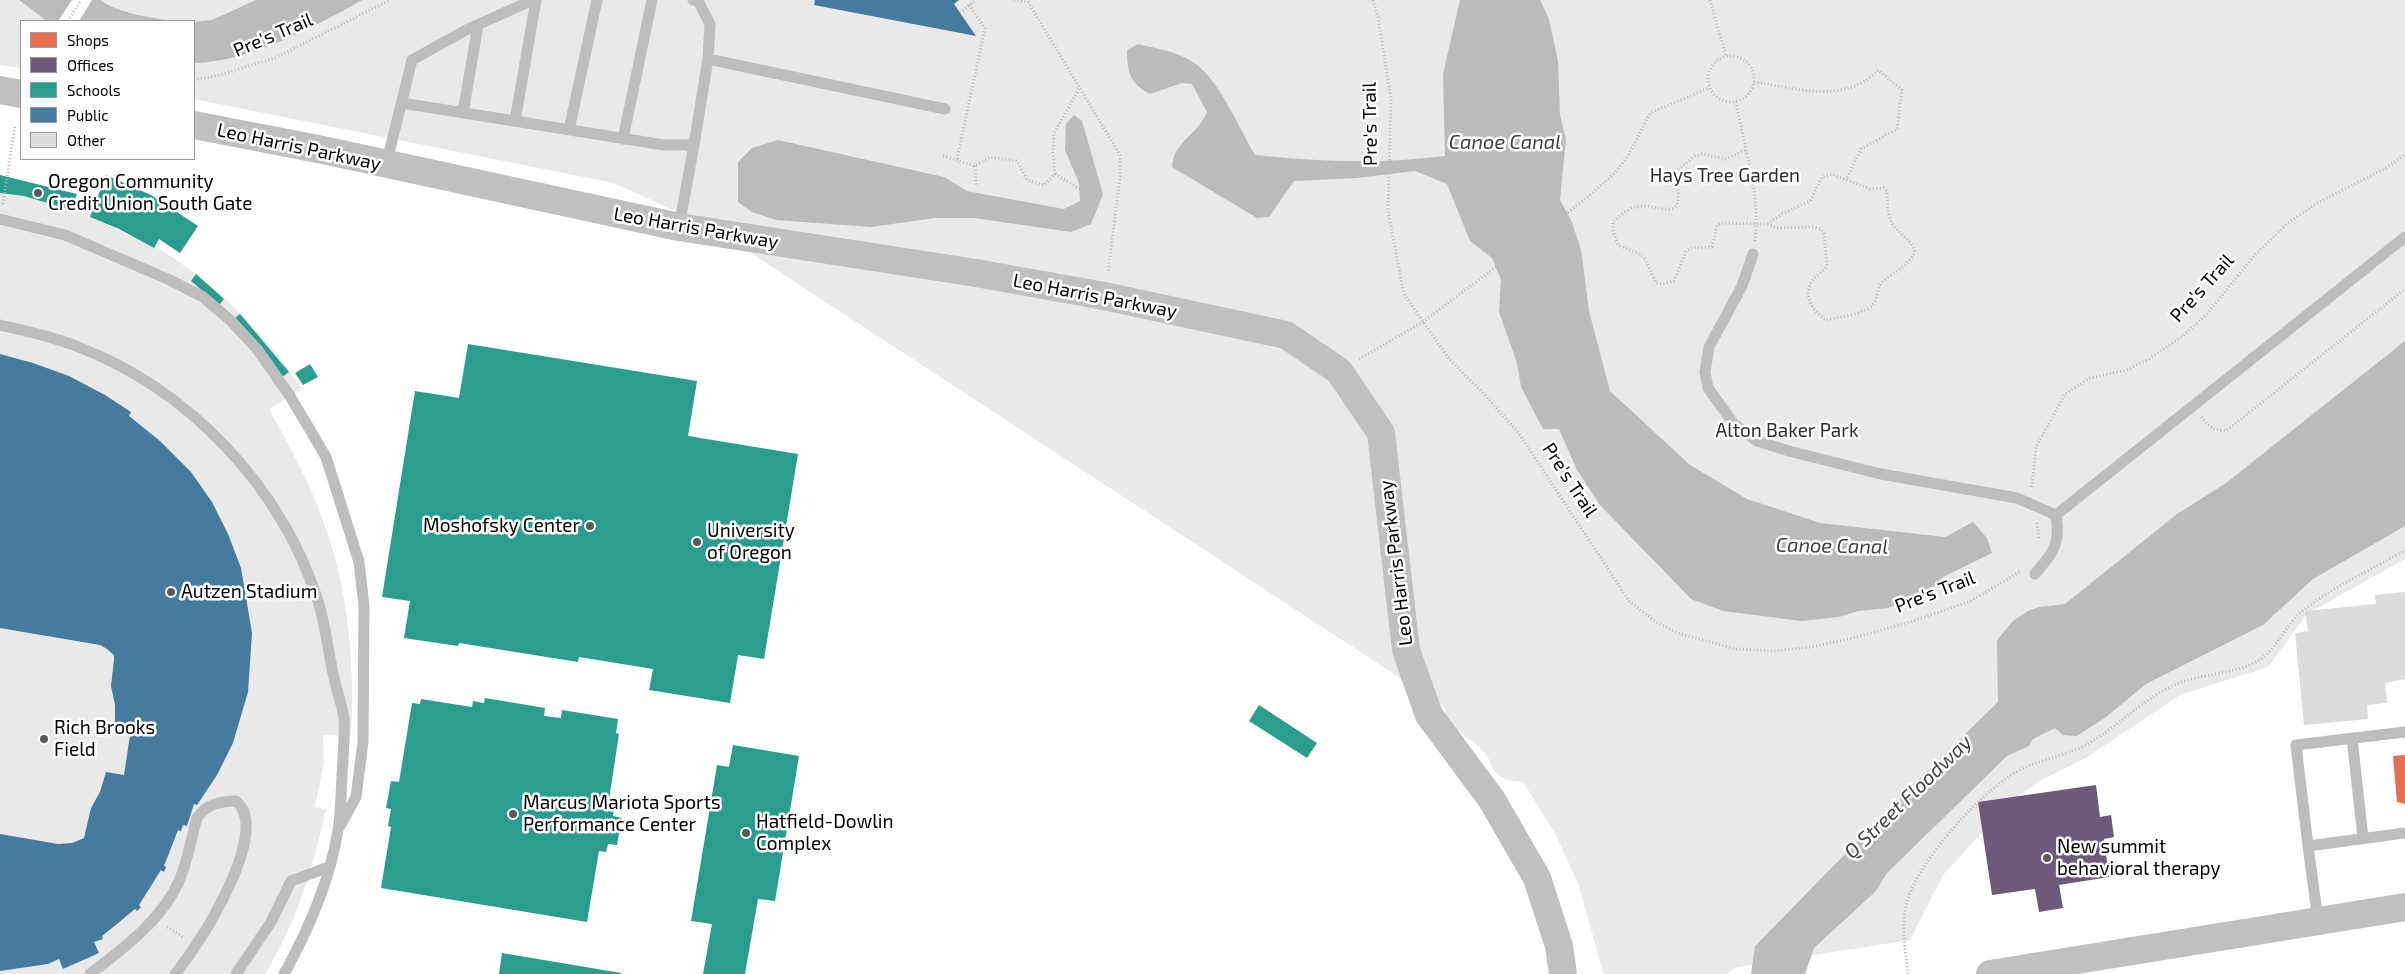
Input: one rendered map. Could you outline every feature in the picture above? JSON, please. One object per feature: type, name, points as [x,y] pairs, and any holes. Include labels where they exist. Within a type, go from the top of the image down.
[{"type":"street","points":[[0,90],[20,94]]},
{"type":"street","name":"Leo Harris Parkway","points":[[195,125],[314,148],[679,228],[976,273],[1104,296],[1286,335],[1339,371],[1381,433],[1406,650],[1429,715],[1492,800],[1537,878],[1559,946],[1563,974]]},
{"type":"street","points":[[1990,974],[2405,907]]},
{"type":"lane","points":[[386,165],[412,60],[478,25],[534,0]]},
{"type":"lane","points":[[515,121],[534,0]]},
{"type":"lane","points":[[569,130],[597,0]]},
{"type":"lane","points":[[623,139],[652,0]]},
{"type":"lane","points":[[679,228],[708,59],[710,24],[696,0]]},
{"type":"lane","points":[[463,113],[478,25]]},
{"type":"lane","points":[[708,59],[945,109]]},
{"type":"lane","points":[[402,103],[623,139],[664,145],[694,146]]},
{"type":"lane","points":[[0,219],[65,235],[170,280],[203,297],[231,321],[257,348],[290,396],[326,457],[359,562],[364,606],[363,742],[356,797],[339,829]]},
{"type":"lane","points":[[2056,515],[2405,237]]},
{"type":"lane","points":[[1753,254],[1742,286],[1710,347],[1705,372],[1708,388],[1734,424],[1757,441],[1788,451],[1881,474],[2017,498],[2056,515]]},
{"type":"lane","points":[[0,325],[46,335],[77,346],[136,375],[190,413],[236,457],[276,510],[305,569],[317,600],[342,703],[344,736],[339,829],[313,916],[284,974]]},
{"type":"lane","points":[[2032,570],[2053,553],[2059,532],[2056,515]]},
{"type":"lane","points":[[2318,920],[2296,745],[2405,732]]},
{"type":"lane","points":[[2352,738],[2363,838]]},
{"type":"lane","points":[[90,974],[134,938],[154,918],[178,882],[197,818],[202,811],[218,803],[236,801],[243,807],[246,815],[242,851],[219,907],[196,946],[175,974]]},
{"type":"lane","points":[[2308,846],[2405,833]]},
{"type":"lane","points":[[236,974],[271,922],[291,881],[329,867]]},
{"type":"path","points":[[69,20],[81,0]]},
{"type":"path","name":"Pre's Trail","points":[[195,80],[220,75],[275,58],[390,0]]},
{"type":"path","points":[[960,13],[976,0]]},
{"type":"path","points":[[1014,0],[1028,2],[1120,155],[1120,176],[1104,296]]},
{"type":"path","name":"Pre's Trail","points":[[1373,0],[1378,18],[1391,99],[1388,211],[1404,294],[1449,359],[1518,432],[1629,601],[1656,622],[1680,634],[1736,649],[1774,651],[1811,647],[1884,630],[1969,602],[2014,575],[2032,570]]},
{"type":"path","points":[[1715,0],[1710,1],[1726,56]]},
{"type":"path","points":[[957,158],[985,28],[969,5]]},
{"type":"path","points":[[1726,56],[1743,58],[1753,69],[1754,82],[1748,94],[1736,102],[1720,100],[1709,88],[1707,75],[1713,63],[1726,56]]},
{"type":"path","points":[[1754,82],[1836,92],[1868,81],[1878,70],[1902,90],[1897,129],[1861,149],[1846,180]]},
{"type":"path","points":[[1055,174],[1052,153],[1054,133],[1080,87]]},
{"type":"path","points":[[1339,371],[1423,322],[1582,201],[1615,173],[1628,156],[1650,113],[1709,88]]},
{"type":"path","points":[[1736,102],[1757,224],[1753,254]]},
{"type":"path","points":[[0,219],[16,125]]},
{"type":"path","points":[[1745,150],[1726,159],[1702,154],[1695,156],[1676,174],[1680,194],[1678,203],[1670,209],[1664,210],[1639,206],[1633,207],[1613,222],[1613,231],[1618,245],[1638,253],[1646,259],[1656,283],[1662,284],[1674,281],[1686,251],[1691,248],[1712,247],[1717,225],[1721,223],[1767,224],[1777,228],[1814,227],[1821,229],[1824,234],[1827,266],[1810,283],[1809,291],[1811,306],[1817,315],[1826,320],[1846,316],[1868,308],[1874,302],[1880,283],[1909,263],[1915,252],[1911,242],[1894,226],[1888,213],[1886,191],[1884,188],[1870,189],[1832,174],[1826,174],[1819,182],[1810,201],[1782,214],[1767,224]]},
{"type":"path","name":"Pre's Trail","points":[[2040,544],[2032,486],[2036,447],[2065,394],[2090,378],[2126,370],[2148,359],[2184,335],[2207,314],[2255,255],[2288,223],[2316,203],[2384,169],[2405,155]]},
{"type":"path","points":[[943,156],[957,158],[975,166]]},
{"type":"path","points":[[975,166],[990,157],[1017,162],[1027,180],[1044,185],[1055,174]]},
{"type":"path","points":[[975,166],[976,187]]},
{"type":"path","points":[[1055,174],[1086,192]]},
{"type":"path","points":[[2191,407],[2213,429],[2226,432],[2405,288]]},
{"type":"path","points":[[1908,974],[1903,933],[1908,899],[1927,861],[1959,823],[1999,783],[2024,768],[2066,755],[2091,742],[2155,696],[2179,683],[2252,664],[2267,655],[2302,611],[2372,567],[2405,550]]},
{"type":"path","points":[[154,918],[196,946]]},
{"type":"green space","name":"Alton Baker Park","points":[[0,0],[2405,0],[2405,559],[2307,614],[2268,667],[2180,695],[2087,757],[2039,781],[2011,801],[1943,875],[1910,940],[1737,967],[1726,974],[1605,974],[1579,886],[1556,835],[1523,782],[1505,779],[1498,775],[1482,749],[1443,717],[1446,708],[737,244],[703,224],[614,183],[195,99],[195,20],[20,20],[20,68],[0,65]]},
{"type":"green space","name":"Autzen Stadium","points":[[0,193],[24,196],[71,210],[74,201],[93,208],[90,217],[154,247],[159,239],[162,241],[158,248],[200,277],[238,311],[272,348],[302,389],[269,409],[308,483],[334,554],[349,631],[352,684],[351,736],[323,735],[324,761],[315,807],[326,809],[321,831],[303,894],[277,954],[265,974],[0,974]]},
{"type":"water","points":[[19,0],[100,0],[116,9],[166,20],[46,20]]},
{"type":"water","points":[[256,0],[362,0],[303,32],[259,50],[237,57],[195,63],[195,22],[212,20]]},
{"type":"water","name":"Canoe Canal","points":[[1460,0],[1540,0],[1549,19],[1558,61],[1560,115],[1566,139],[1560,200],[1571,220],[1581,249],[1589,311],[1610,391],[1690,465],[1747,499],[1820,523],[1945,537],[1973,522],[1987,538],[1992,553],[1943,577],[1929,592],[1888,608],[1858,611],[1839,617],[1801,621],[1723,611],[1691,599],[1600,505],[1577,470],[1559,429],[1543,429],[1521,387],[1517,363],[1499,312],[1501,280],[1492,258],[1470,241],[1447,184],[1415,171],[1357,178],[1294,181],[1269,217],[1257,218],[1172,167],[1177,150],[1203,120],[1207,112],[1192,84],[1182,83],[1150,94],[1138,86],[1129,71],[1127,50],[1138,44],[1171,52],[1190,60],[1210,78],[1219,90],[1255,155],[1350,161],[1421,159],[1445,156],[1443,74]]},
{"type":"water","points":[[1074,115],[1082,121],[1103,194],[1091,224],[1071,232],[974,218],[935,218],[871,227],[776,220],[752,212],[738,202],[738,162],[752,148],[778,140],[944,177],[967,191],[1064,209],[1080,201],[1079,183],[1065,150],[1066,124]]},
{"type":"water","name":"Q Street Floodway","points":[[2405,341],[2405,526],[2313,579],[2263,625],[2146,684],[2106,717],[2077,736],[2063,735],[2055,728],[2033,739],[2029,746],[2007,756],[1887,873],[1876,891],[1814,948],[1805,974],[1751,974],[1755,946],[1905,793],[1998,702],[1997,640],[2013,621],[2028,611],[2039,607],[2065,604],[2177,514],[2226,483]]},
{"type":"pier","points":[[72,0],[92,0],[80,20],[59,20]]},
{"type":"building: Shops","points":[[2405,755],[2405,804],[2397,802],[2393,756]]},
{"type":"building: Offices","name":"New summit behavioral therapy","points":[[2096,785],[2100,817],[2111,815],[2114,837],[2104,839],[2109,877],[2059,885],[2063,908],[2039,912],[2035,889],[1992,895],[1978,802]]},
{"type":"building: Schools","name":"Oregon Community Credit Union South Gate","points":[[0,175],[77,194],[71,210],[24,196],[0,193]]},
{"type":"building: Schools","points":[[106,175],[151,195],[198,226],[180,253],[159,239],[154,248],[119,229],[90,217]]},
{"type":"building: Schools","points":[[196,274],[224,299],[219,305],[191,281]]},
{"type":"building: Schools","points":[[240,314],[289,372],[282,377],[234,319]]},
{"type":"building: Schools","name":"Moshofsky Center","points":[[468,344],[697,381],[688,436],[798,454],[764,659],[738,655],[730,703],[649,690],[653,669],[579,657],[578,662],[459,643],[458,646],[404,638],[410,601],[382,597],[415,391],[459,398]]},
{"type":"building: Schools","points":[[310,364],[318,377],[303,385],[295,373]]},
{"type":"building: Schools","points":[[485,698],[545,708],[544,716],[561,718],[562,710],[618,719],[616,733],[619,734],[608,806],[614,807],[613,816],[622,818],[617,845],[608,844],[606,852],[599,851],[587,922],[381,888],[391,827],[388,826],[391,809],[386,808],[391,781],[399,782],[412,703],[420,704],[421,699],[472,707],[473,701],[484,703]]},
{"type":"building: Schools","points":[[1259,705],[1317,743],[1307,758],[1249,721]]},
{"type":"building: Schools","name":"Hatfield-Dowlin Complex","points":[[733,745],[799,756],[775,901],[758,899],[745,974],[703,974],[712,924],[691,921],[717,765],[729,767]]},
{"type":"building: Schools","points":[[502,953],[621,973],[621,974],[499,974]]},
{"type":"building: Public","points":[[815,0],[959,0],[954,4],[976,36],[814,5]]},
{"type":"building: Public","points":[[0,354],[69,376],[105,395],[131,412],[129,416],[160,441],[191,472],[212,502],[228,534],[241,568],[252,633],[248,692],[233,743],[217,775],[197,805],[194,804],[187,826],[183,825],[181,831],[178,830],[164,866],[166,867],[164,872],[161,870],[137,911],[135,909],[102,936],[103,939],[94,942],[99,953],[63,969],[59,959],[48,964],[0,971],[0,834],[58,844],[72,843],[84,838],[91,808],[100,792],[106,772],[124,775],[131,729],[115,726],[115,705],[111,686],[114,655],[107,649],[100,645],[0,628]]},
{"type":"building: Other","points":[[2405,592],[2405,679],[2385,683],[2387,703],[2367,705],[2368,719],[2304,725],[2295,633],[2308,631],[2305,611],[2376,604],[2375,595]]},
{"type":"place","name":"Oregon Community Credit Union South Gate","points":[[38,193]]},
{"type":"place","name":"Moshofsky Center","points":[[590,526]]},
{"type":"place","name":"University of Oregon","points":[[697,542]]},
{"type":"place","name":"Autzen Stadium","points":[[171,592]]},
{"type":"place","name":"Rich Brooks Field","points":[[44,739]]},
{"type":"place","name":"Marcus Mariota Sports Performance Center","points":[[513,814]]},
{"type":"place","name":"Hatfield-Dowlin Complex","points":[[746,833]]},
{"type":"place","name":"New summit behavioral therapy","points":[[2047,858]]},
{"type":"park label","name":"Hays Tree Garden","points":[[1725,176]]}]
